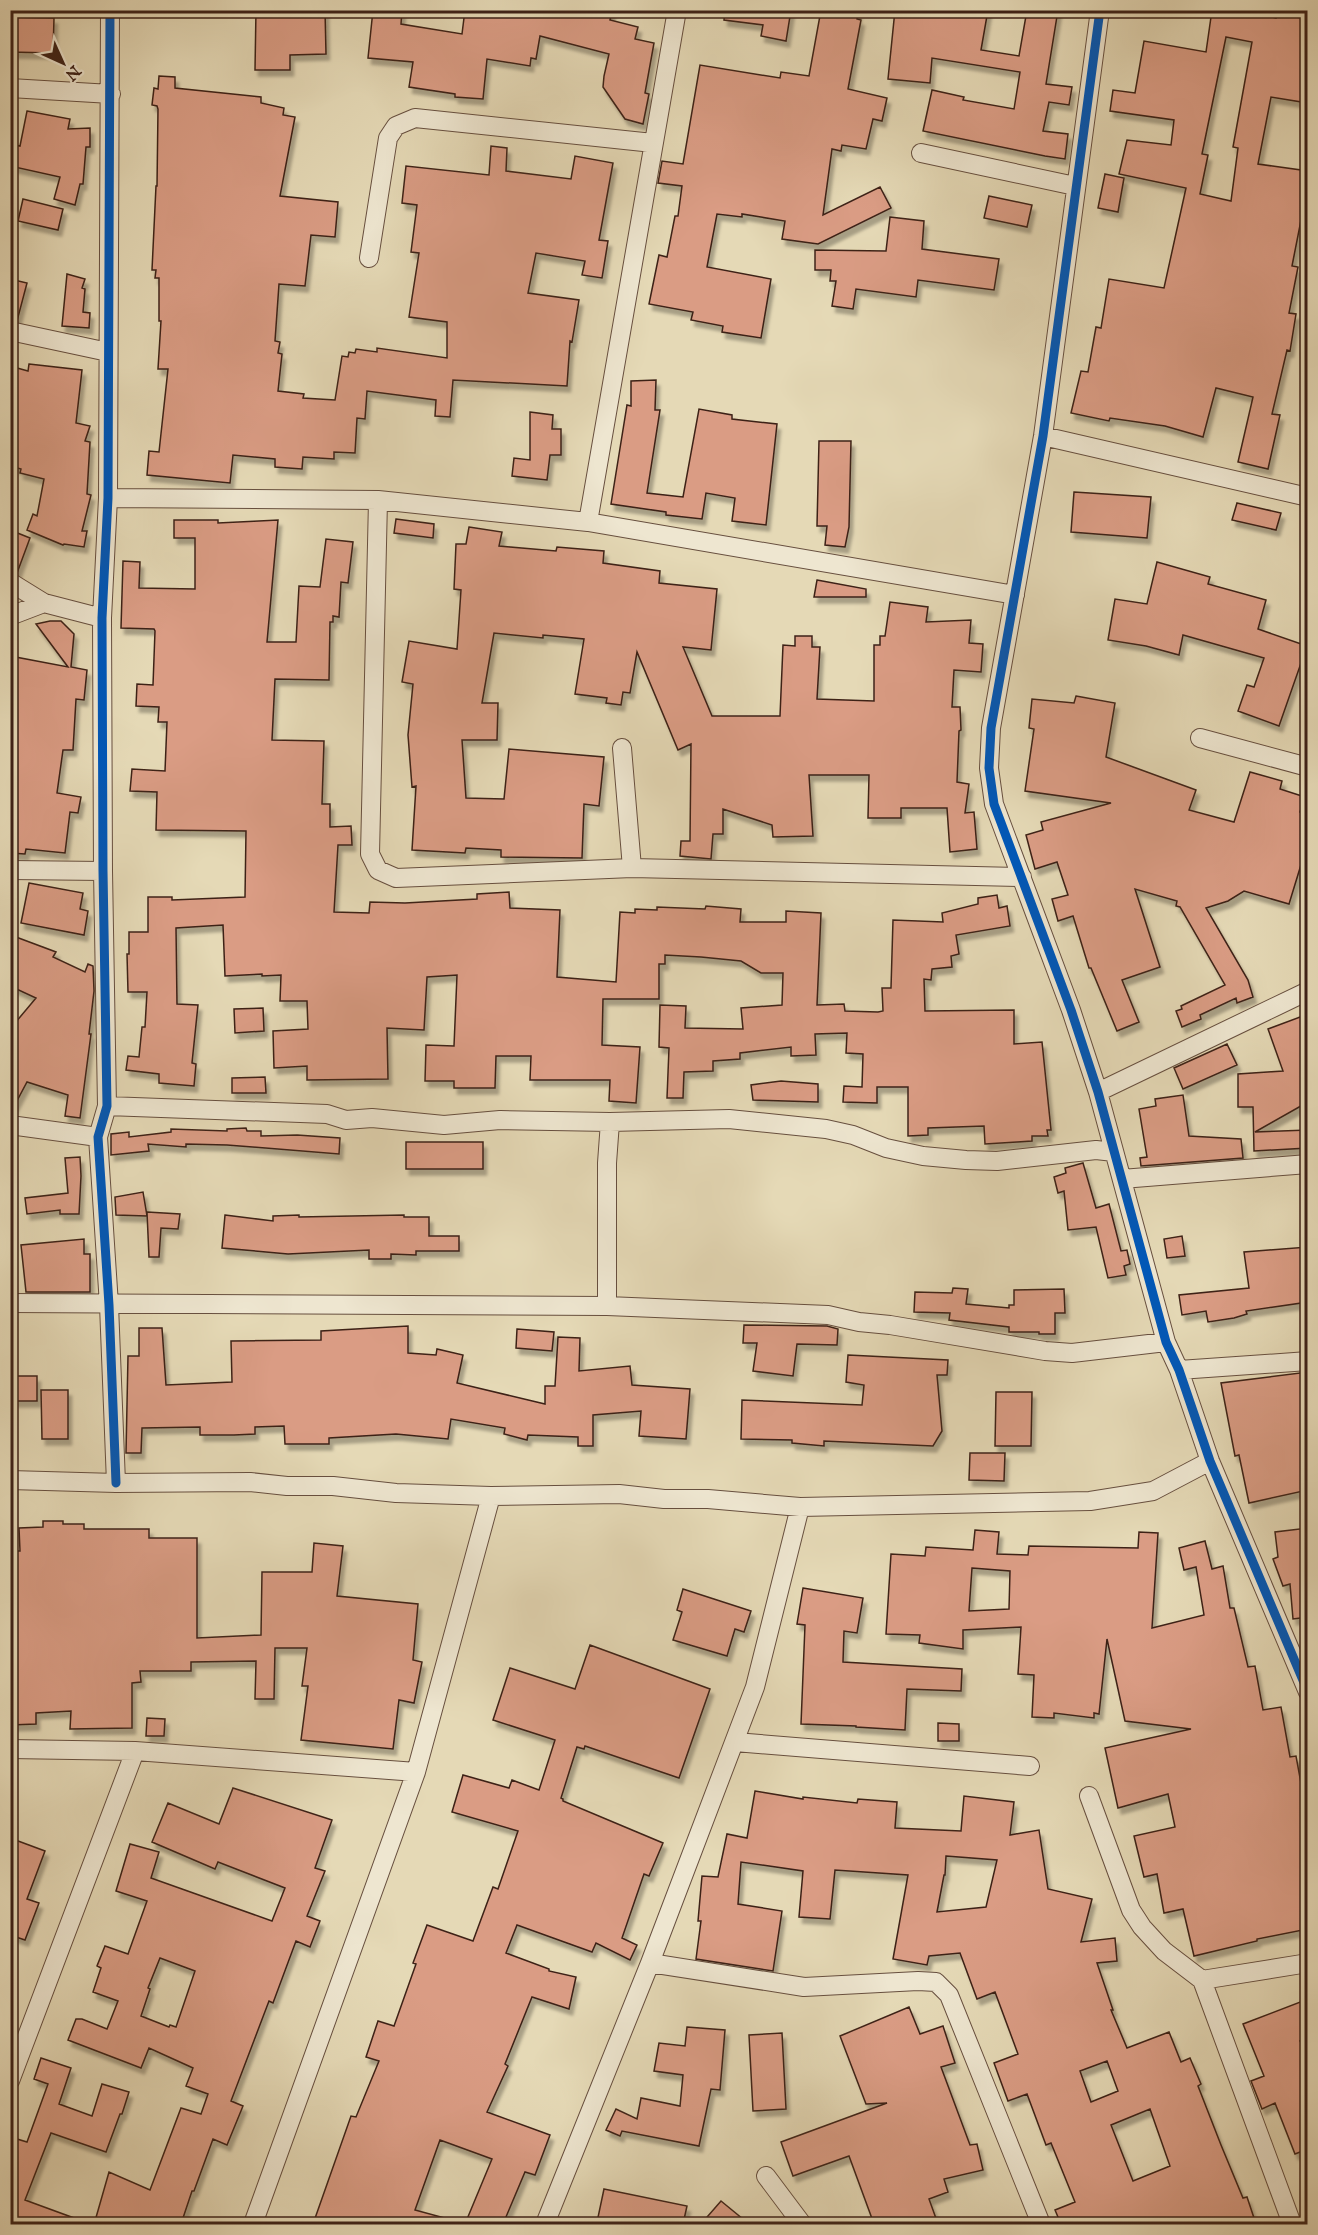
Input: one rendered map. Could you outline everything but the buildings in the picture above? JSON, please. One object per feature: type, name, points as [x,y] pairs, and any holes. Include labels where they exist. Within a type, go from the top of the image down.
[{"type":"street","points":[[110,10],[108,498],[102,618],[107,1106],[98,1137],[109,1305],[116,1483]]},
{"type":"street","points":[[588,522],[677,10]]},
{"type":"street","points":[[1100,10],[1043,436],[991,728],[988,768],[994,804],[1071,1010],[1098,1092],[1166,1342],[1179,1370],[1210,1461],[1308,1692]]},
{"type":"street","points":[[10,88],[111,94]]},
{"type":"street","points":[[369,258],[388,138],[396,126],[415,118],[653,143]]},
{"type":"street","points":[[921,153],[1075,186]]},
{"type":"street","points":[[10,331],[108,352]]},
{"type":"street","points":[[1043,436],[1307,491]]},
{"type":"street","points":[[108,498],[378,500],[588,522],[1015,595]]},
{"type":"street","points":[[378,500],[370,854],[378,870],[396,878],[632,868],[1022,877]]},
{"type":"street","points":[[10,582],[44,603],[102,618]]},
{"type":"street","points":[[10,616],[44,603]]},
{"type":"street","points":[[1200,738],[1308,767]]},
{"type":"street","points":[[622,748],[632,868]]},
{"type":"street","points":[[10,870],[103,871]]},
{"type":"street","points":[[1098,1092],[1308,991]]},
{"type":"street","points":[[107,1106],[327,1114],[346,1120],[372,1118],[444,1125],[500,1120],[610,1122],[729,1119],[826,1129],[854,1135],[886,1148],[923,1156],[966,1160],[997,1161],[1096,1150],[1114,1152]]},
{"type":"street","points":[[607,1306],[607,1163],[610,1122]]},
{"type":"street","points":[[10,1125],[98,1137]]},
{"type":"street","points":[[1122,1179],[1308,1164]]},
{"type":"street","points":[[10,1303],[607,1306],[828,1315],[859,1322],[890,1325],[1045,1351],[1072,1353],[1166,1342]]},
{"type":"street","points":[[1179,1370],[1308,1361]]},
{"type":"street","points":[[10,1480],[116,1483],[250,1482],[287,1486],[333,1486],[396,1493],[491,1496],[619,1494],[664,1500],[708,1499],[800,1507],[910,1506],[1100,1500],[1153,1491],[1210,1461]]},
{"type":"street","points":[[253,2224],[416,1772],[491,1496]]},
{"type":"street","points":[[546,2224],[650,1963],[755,1687],[800,1507]]},
{"type":"street","points":[[735,1742],[1030,1766]]},
{"type":"street","points":[[10,1749],[135,1751],[416,1772]]},
{"type":"street","points":[[10,2080],[135,1751]]},
{"type":"street","points":[[1089,1796],[1131,1910],[1142,1927],[1164,1951],[1202,1980],[1292,2224]]},
{"type":"street","points":[[650,1963],[804,1987],[936,1982],[949,1995],[1041,2224]]},
{"type":"street","points":[[1202,1980],[1308,1963]]},
{"type":"street","points":[[766,2176],[802,2224]]},
{"type":"cycle path","points":[[110,10],[108,498],[102,618],[107,1106],[98,1137],[109,1305],[116,1483]]},
{"type":"cycle path","points":[[1100,10],[1043,436],[991,728],[989,768],[994,804],[1071,1010],[1098,1092],[1166,1342],[1179,1370],[1210,1461],[1308,1692]]}]
